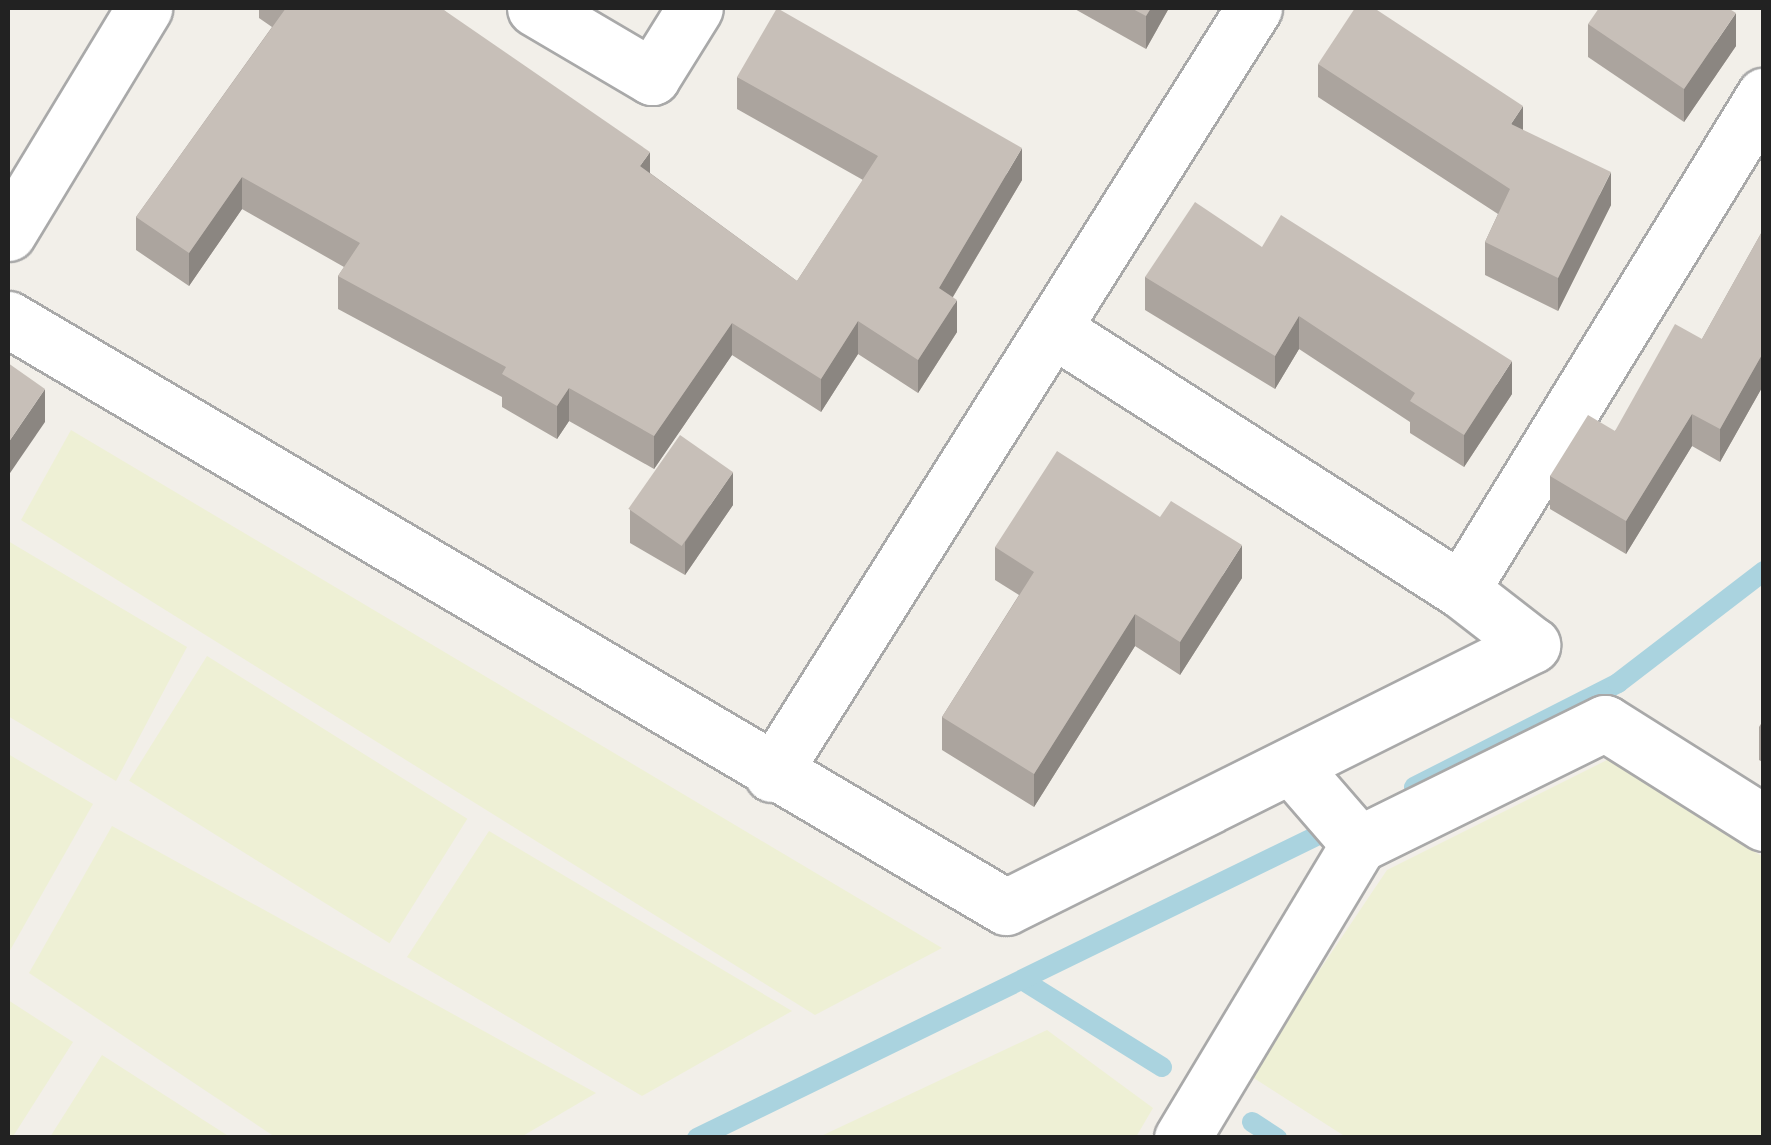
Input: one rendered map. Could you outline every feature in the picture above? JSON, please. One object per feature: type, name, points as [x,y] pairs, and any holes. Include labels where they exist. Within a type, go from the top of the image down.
[{"type":"street","points":[[8,233],[144,8]]},
{"type":"street","points":[[535,8],[652,78],[696,8]]},
{"type":"street","points":[[772,774],[1254,8]]},
{"type":"street","points":[[1461,590],[1764,96]]},
{"type":"street","points":[[8,319],[772,774],[1006,908],[1294,769],[1532,645],[1461,590],[1054,330]]},
{"type":"street","points":[[1182,1136],[1359,844],[1606,722],[1764,823]]},
{"type":"street","points":[[1294,769],[1359,844]]},
{"type":"green space","points":[[71,430],[942,948],[815,1015],[21,520]]},
{"type":"green space","points":[[8,541],[187,647],[116,781],[8,716]]},
{"type":"green space","points":[[207,656],[467,819],[389,943],[129,781]]},
{"type":"green space","points":[[8,754],[93,804],[8,954]]},
{"type":"green space","points":[[1609,759],[1763,857],[1763,1137],[1346,1137],[1249,1075],[1387,870]]},
{"type":"green space","points":[[112,826],[596,1093],[521,1137],[275,1137],[29,973]]},
{"type":"green space","points":[[489,831],[792,1011],[642,1096],[407,957]]},
{"type":"green space","points":[[8,1000],[73,1042],[12,1138],[8,1137]]},
{"type":"green space","points":[[1047,1030],[1153,1108],[1136,1137],[819,1137]]},
{"type":"green space","points":[[102,1055],[230,1137],[50,1137]]},
{"type":"building","points":[[286,8],[441,8],[650,152],[640,166],[797,281],[878,156],[737,77],[777,8],[1022,148],[939,288],[957,300],[918,360],[858,321],[821,379],[732,323],[654,436],[569,388],[557,406],[502,374],[506,367],[338,276],[360,243],[242,177],[189,253],[136,217]]},
{"type":"building","points":[[1131,8],[1151,8],[1146,16]]},
{"type":"building","points":[[1355,8],[1374,8],[1523,106],[1511,124],[1611,172],[1558,278],[1485,242],[1510,189],[1318,64]]},
{"type":"building","points":[[1599,8],[1728,8],[1736,13],[1684,89],[1588,24]]},
{"type":"building","points":[[1195,202],[1262,247],[1281,215],[1512,361],[1464,435],[1410,401],[1415,393],[1299,316],[1275,356],[1145,277]]},
{"type":"building","points":[[1764,228],[1764,351],[1720,429],[1692,414],[1626,521],[1550,476],[1588,415],[1615,431],[1675,324],[1702,339]]},
{"type":"building","points":[[8,363],[45,389],[8,443]]},
{"type":"building","points":[[680,435],[733,472],[682,546],[628,509]]},
{"type":"building","points":[[1057,451],[1160,517],[1171,501],[1242,545],[1180,642],[1135,614],[1034,774],[942,717],[1034,572],[995,547]]},
{"type":"waterway","points":[[1414,787],[1618,683],[1764,571]]},
{"type":"waterway","points":[[697,1138],[1339,825]]},
{"type":"waterway","points":[[1027,983],[1162,1067]]},
{"type":"waterway","points":[[1252,1122],[1277,1138]]}]
